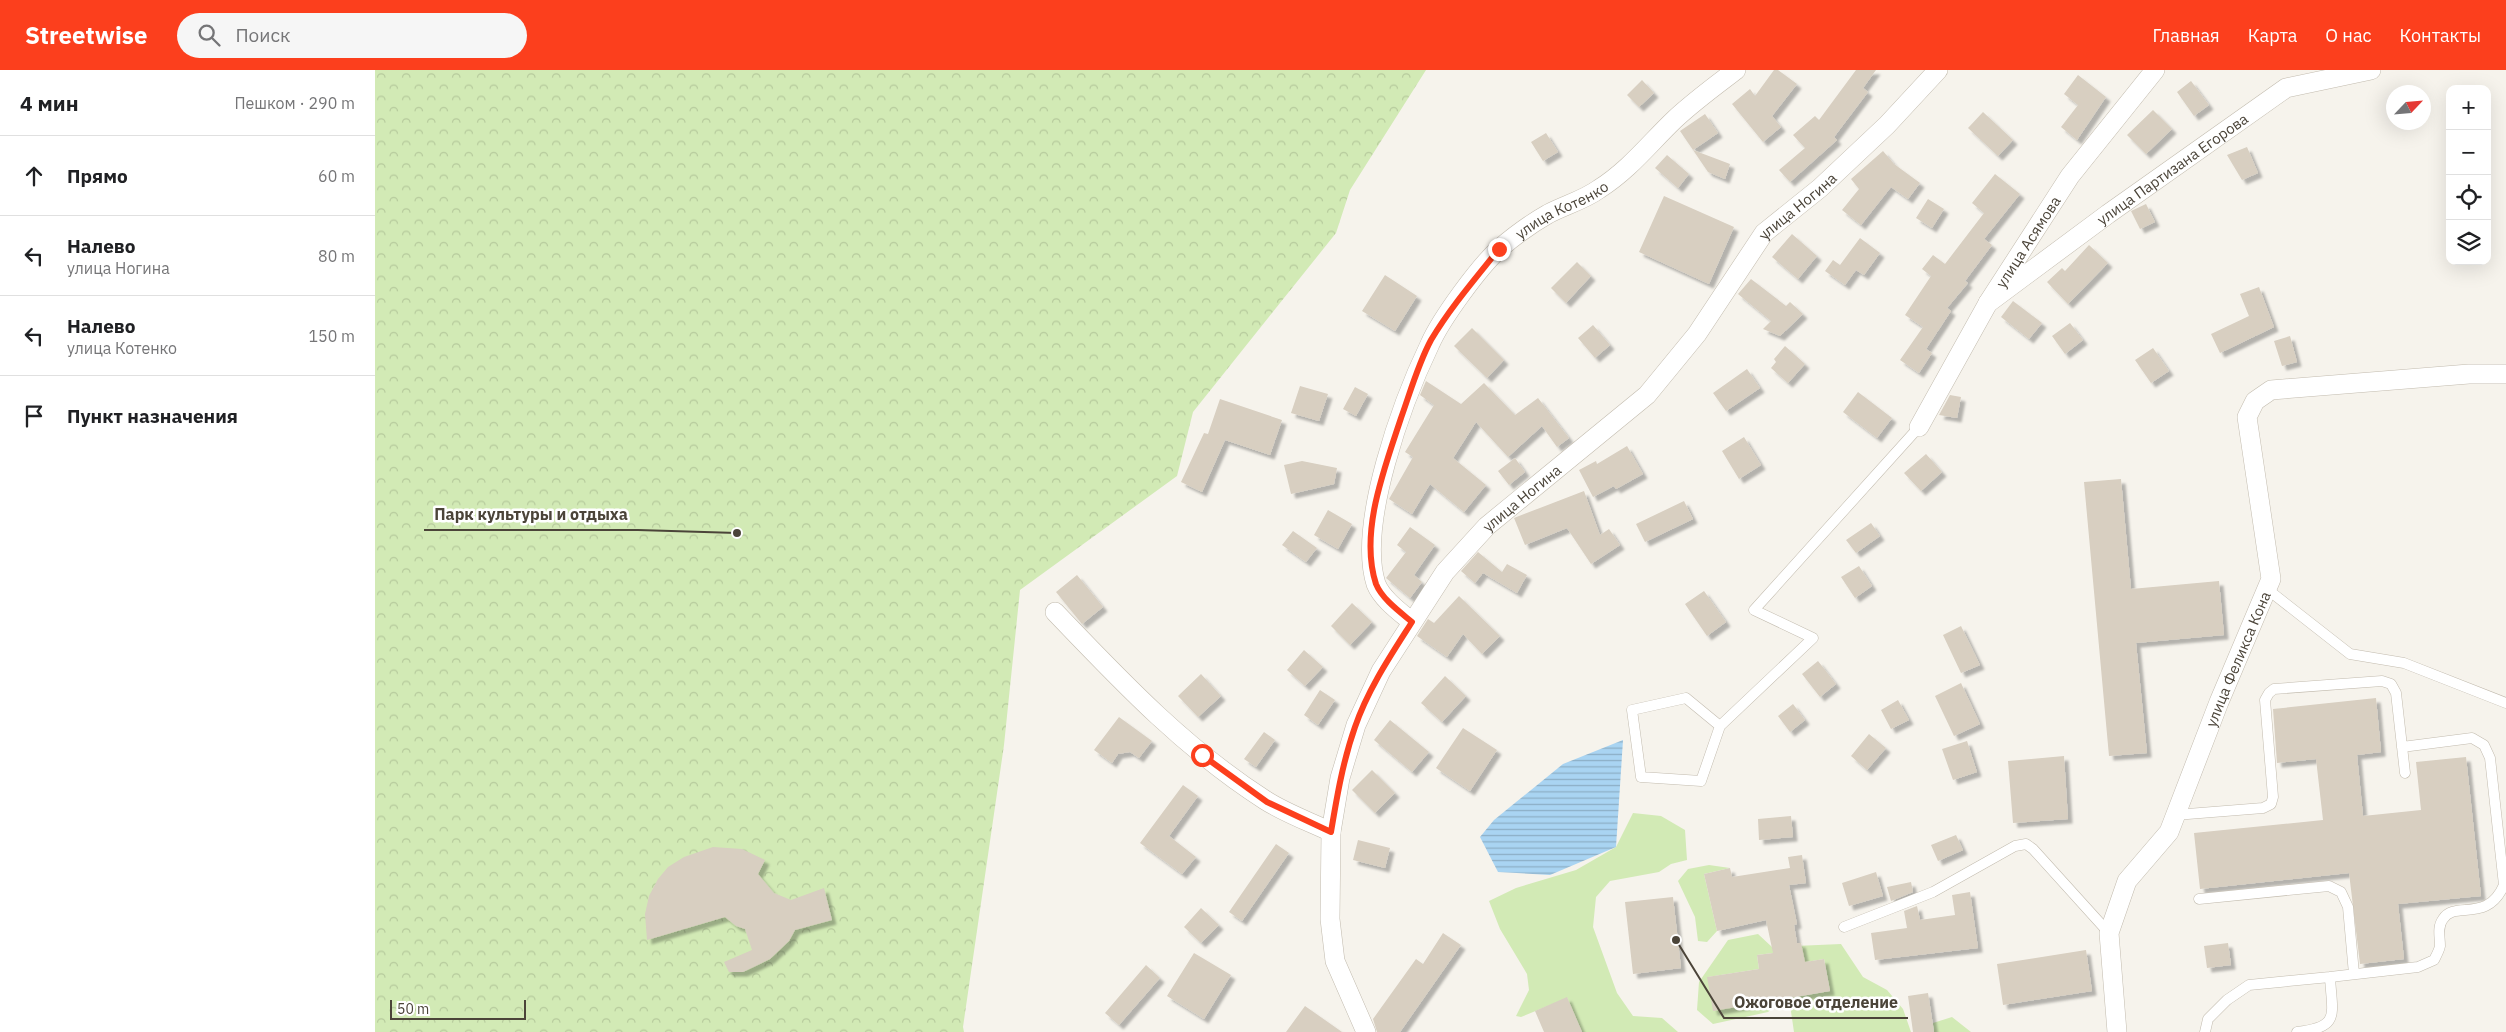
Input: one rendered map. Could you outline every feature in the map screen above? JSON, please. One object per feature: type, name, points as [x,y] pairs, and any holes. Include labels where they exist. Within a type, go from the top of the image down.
[{"type":"street","name":"улица Котенко","points":[[1412,622],[1384,597],[1377,585],[1372,561],[1372,530],[1377,491],[1409,396],[1430,342],[1461,296],[1499,249],[1547,215],[1598,190],[1629,168],[1674,119],[1736,70]]},
{"type":"street","name":"улица Ногина","points":[[1365,1032],[1335,961],[1330,920],[1331,832],[1340,778],[1355,725],[1381,671],[1445,572],[1487,526],[1647,395],[1697,334],[1764,232],[1827,181],[1887,125],[1938,70]]},
{"type":"street","name":"улица Асямова","points":[[1919,427],[1989,303],[2070,176],[2155,70]]},
{"type":"street","name":"улица Партизана Егорова","points":[[1989,303],[2108,214],[2286,88],[2371,70]]},
{"type":"street","name":"улица Феликса Кона","points":[[2117,1032],[2109,933],[2127,881],[2169,832],[2219,702],[2271,579],[2247,417],[2255,401],[2271,390],[2469,374],[2506,374]]},
{"type":"street","points":[[1055,612],[1137,698],[1202,755],[1267,802],[1331,832]]},
{"type":"lane","points":[[1720,726],[1686,698],[1632,710],[1641,777],[1701,781],[1720,726],[1813,638],[1754,610],[1919,427]]},
{"type":"lane","points":[[2267,589],[2350,654],[2404,663],[2506,703]]},
{"type":"lane","points":[[2175,815],[2263,808],[2271,804],[2273,797],[2265,700],[2274,689],[2382,681],[2391,684],[2396,693],[2405,773]]},
{"type":"lane","points":[[2205,1032],[2208,1020],[2227,1000],[2249,985],[2418,967],[2434,960],[2440,948],[2439,926],[2443,917],[2451,913],[2486,908],[2499,897],[2504,885],[2490,758],[2484,745],[2472,738],[2402,747]]},
{"type":"lane","points":[[1844,927],[1933,892],[2015,846],[2026,844],[2033,848],[2109,933]]},
{"type":"lane","points":[[2199,899],[2329,886],[2341,892],[2348,906],[2354,974]]},
{"type":"lane","points":[[2297,1032],[2319,1029],[2327,1024],[2332,1015],[2331,977]]},
{"type":"green space","points":[[375,70],[1426,70],[1350,190],[1336,233],[1193,412],[1177,476],[1020,590],[1004,745],[963,1027],[964,1032],[375,1032]]},
{"type":"green space","points":[[1633,813],[1661,816],[1685,830],[1687,860],[1671,864],[1659,872],[1610,881],[1596,897],[1593,927],[1617,993],[1633,1016],[1662,1018],[1678,1032],[1582,1032],[1567,998],[1521,1017],[1516,1016],[1529,990],[1527,974],[1500,929],[1489,901],[1516,888],[1576,870],[1616,847]]},
{"type":"green space","points":[[1709,865],[1730,868],[1704,874],[1717,931],[1707,942],[1698,941],[1695,917],[1678,881],[1688,869]]},
{"type":"green space","points":[[1758,934],[1772,947],[1841,944],[1863,977],[1887,990],[1903,1009],[1911,1032],[1794,1032],[1789,998],[1830,991],[1824,959],[1783,966],[1773,953],[1757,955],[1759,969],[1708,977],[1777,1000],[1776,1005],[1768,1012],[1713,1024],[1697,1010],[1699,982],[1728,940]]},
{"type":"green space","points":[[1952,1017],[1971,1032],[1934,1032],[1933,1023]]},
{"type":"water","points":[[1623,740],[1616,847],[1550,875],[1498,872],[1480,837],[1494,820],[1563,764]]},
{"type":"building","points":[[1774,70],[1778,70],[1797,84],[1772,116],[1781,127],[1763,142],[1732,104],[1750,89],[1755,96]]},
{"type":"building","points":[[1856,70],[1876,70],[1863,88],[1868,92],[1834,137],[1837,140],[1790,182],[1779,170],[1805,148],[1793,135],[1815,116],[1819,120]]},
{"type":"building","points":[[2078,75],[2106,97],[2077,140],[2061,127],[2078,105],[2064,94]]},
{"type":"building","points":[[1642,80],[1654,93],[1639,107],[1627,95]]},
{"type":"building","points":[[2191,81],[2209,105],[2194,116],[2177,92]]},
{"type":"building","points":[[2153,110],[2172,129],[2146,154],[2127,135]]},
{"type":"building","points":[[1983,112],[2013,140],[1998,156],[1968,128]]},
{"type":"building","points":[[1705,114],[1718,133],[1693,150],[1680,131]]},
{"type":"building","points":[[1546,133],[1558,152],[1543,161],[1531,142]]},
{"type":"building","points":[[2247,147],[2258,173],[2242,180],[2227,155]]},
{"type":"building","points":[[1693,150],[1730,164],[1725,179],[1708,172]]},
{"type":"building","points":[[1883,151],[1894,164],[1920,183],[1908,199],[1891,187],[1861,225],[1842,210],[1859,189],[1851,179]]},
{"type":"building","points":[[1667,155],[1689,174],[1678,188],[1655,168]]},
{"type":"building","points":[[1995,174],[2020,194],[1984,239],[1992,245],[1965,281],[1968,283],[1947,308],[1951,311],[1926,349],[1932,353],[1919,373],[1900,360],[1923,327],[1905,315],[1931,276],[1922,269],[1933,255],[1945,264],[1984,213],[1972,203]]},
{"type":"building","points":[[1664,196],[1734,227],[1709,284],[1639,252]]},
{"type":"building","points":[[1928,199],[1944,209],[1932,228],[1916,218]]},
{"type":"building","points":[[2146,204],[2155,222],[2140,229],[2131,211]]},
{"type":"building","points":[[1792,234],[1817,256],[1798,279],[1772,257]]},
{"type":"building","points":[[1860,238],[1880,253],[1864,275],[1856,270],[1845,285],[1825,271],[1833,260],[1840,265]]},
{"type":"building","points":[[2089,245],[2108,263],[2068,304],[2047,282],[2062,268],[2065,271]]},
{"type":"building","points":[[1577,262],[1591,276],[1566,303],[1551,288]]},
{"type":"building","points":[[1385,275],[1417,296],[1395,331],[1362,311]]},
{"type":"building","points":[[1751,279],[1786,306],[1790,302],[1803,314],[1780,336],[1763,329],[1771,321],[1738,294]]},
{"type":"building","points":[[2259,287],[2274,327],[2220,353],[2211,334],[2249,316],[2240,294]]},
{"type":"building","points":[[2013,301],[2042,323],[2029,339],[2001,317]]},
{"type":"building","points":[[2070,323],[2083,340],[2065,354],[2052,336]]},
{"type":"building","points":[[1593,325],[1610,345],[1595,358],[1578,338]]},
{"type":"building","points":[[1472,328],[1504,360],[1487,378],[1454,346]]},
{"type":"building","points":[[2290,336],[2297,362],[2282,366],[2274,341]]},
{"type":"building","points":[[1785,346],[1805,364],[1788,383],[1771,368],[1776,362],[1774,359]]},
{"type":"building","points":[[2153,348],[2169,371],[2151,383],[2135,360]]},
{"type":"building","points":[[1747,369],[1760,388],[1726,411],[1713,393]]},
{"type":"building","points":[[1426,381],[1461,404],[1484,383],[1515,415],[1538,398],[1569,438],[1557,447],[1542,426],[1508,457],[1476,422],[1453,458],[1486,485],[1464,512],[1430,484],[1412,514],[1389,499],[1413,457],[1405,452],[1434,405],[1420,395]]},
{"type":"building","points":[[1300,386],[1328,394],[1319,421],[1291,413]]},
{"type":"building","points":[[1355,387],[1368,394],[1356,416],[1343,409]]},
{"type":"building","points":[[1858,392],[1892,418],[1877,438],[1843,412]]},
{"type":"building","points":[[1950,395],[1961,397],[1957,418],[1939,415]]},
{"type":"building","points":[[1220,399],[1282,420],[1270,455],[1225,440],[1202,492],[1181,482],[1204,433],[1208,434]]},
{"type":"building","points":[[1744,437],[1761,465],[1739,479],[1722,451]]},
{"type":"building","points":[[1627,446],[1643,474],[1616,489],[1614,486],[1593,497],[1579,470],[1596,461],[1597,464]]},
{"type":"building","points":[[1926,454],[1942,472],[1921,491],[1904,473]]},
{"type":"building","points":[[1515,458],[1525,472],[1509,485],[1498,471]]},
{"type":"building","points":[[1302,461],[1337,468],[1334,484],[1291,494],[1284,465]]},
{"type":"building","points":[[2121,479],[2131,589],[2219,581],[2224,635],[2136,643],[2147,753],[2109,756],[2084,482]]},
{"type":"building","points":[[1584,491],[1600,535],[1609,529],[1620,545],[1591,564],[1567,528],[1525,545],[1514,518]]},
{"type":"building","points":[[1684,501],[1693,519],[1645,542],[1636,524]]},
{"type":"building","points":[[1328,510],[1352,524],[1338,549],[1314,535]]},
{"type":"building","points":[[1871,523],[1880,536],[1856,553],[1846,540]]},
{"type":"building","points":[[1410,527],[1435,545],[1414,575],[1422,582],[1410,598],[1386,578],[1406,552],[1397,545]]},
{"type":"building","points":[[1293,531],[1317,548],[1306,562],[1282,545]]},
{"type":"building","points":[[1478,552],[1502,572],[1507,564],[1527,575],[1517,593],[1483,573],[1475,583],[1461,571]]},
{"type":"building","points":[[1859,566],[1872,586],[1855,598],[1841,577]]},
{"type":"building","points":[[1077,575],[1103,607],[1082,624],[1056,592]]},
{"type":"building","points":[[1704,591],[1726,622],[1707,636],[1685,604]]},
{"type":"building","points":[[1459,596],[1500,636],[1482,654],[1463,634],[1447,657],[1417,636],[1428,619],[1434,623]]},
{"type":"building","points":[[1352,603],[1372,622],[1350,645],[1331,626]]},
{"type":"building","points":[[1961,626],[1980,665],[1961,673],[1943,635]]},
{"type":"building","points":[[1304,650],[1323,667],[1305,686],[1287,670]]},
{"type":"building","points":[[1818,661],[1836,684],[1820,697],[1802,674]]},
{"type":"building","points":[[1201,674],[1221,696],[1198,717],[1178,696]]},
{"type":"building","points":[[1445,676],[1466,696],[1442,722],[1421,703]]},
{"type":"building","points":[[1961,683],[1980,724],[1954,736],[1935,696]]},
{"type":"building","points":[[1320,690],[1335,700],[1318,725],[1304,715]]},
{"type":"building","points":[[2376,698],[2381,752],[2357,755],[2363,816],[2421,810],[2416,762],[2466,757],[2481,896],[2398,904],[2404,959],[2360,964],[2349,873],[2200,889],[2194,833],[2323,820],[2316,759],[2277,763],[2273,709]]},
{"type":"building","points":[[1898,700],[1909,720],[1891,729],[1881,710]]},
{"type":"building","points":[[1793,704],[1805,720],[1790,732],[1778,716]]},
{"type":"building","points":[[1119,717],[1152,741],[1139,758],[1130,752],[1118,754],[1112,763],[1094,750]]},
{"type":"building","points":[[1390,720],[1429,752],[1412,772],[1374,740]]},
{"type":"building","points":[[1463,728],[1497,750],[1470,791],[1436,768]]},
{"type":"building","points":[[1264,732],[1275,740],[1256,767],[1244,759]]},
{"type":"building","points":[[1869,734],[1886,748],[1867,770],[1851,756]]},
{"type":"building","points":[[1967,741],[1977,772],[1953,780],[1942,749]]},
{"type":"building","points":[[2064,756],[2068,819],[2013,823],[2008,761]]},
{"type":"building","points":[[1372,770],[1395,793],[1375,813],[1352,790]]},
{"type":"building","points":[[1183,785],[1198,796],[1169,836],[1196,857],[1182,874],[1140,843]]},
{"type":"building","points":[[1791,816],[1793,837],[1759,840],[1758,819]]},
{"type":"building","points":[[1956,835],[1963,850],[1938,861],[1931,845]]},
{"type":"building","points":[[1358,840],[1390,848],[1385,868],[1353,860]]},
{"type":"building","points":[[1276,844],[1289,853],[1242,921],[1229,912]]},
{"type":"building","points":[[713,847],[742,849],[765,860],[758,874],[774,893],[791,900],[824,888],[832,920],[795,930],[789,941],[770,959],[743,972],[729,972],[724,962],[752,950],[745,929],[736,926],[725,917],[647,940],[645,914],[649,896],[658,879],[668,867],[684,857]]},
{"type":"building","points":[[1802,855],[1806,883],[1789,885],[1797,924],[1794,925],[1797,943],[1801,943],[1805,962],[1824,959],[1830,991],[1713,1011],[1707,977],[1759,969],[1757,955],[1773,953],[1766,920],[1717,931],[1704,874],[1730,868],[1732,877],[1790,868],[1788,857]]},
{"type":"building","points":[[1876,872],[1883,896],[1849,906],[1842,883]]},
{"type":"building","points":[[1911,882],[1913,892],[1891,901],[1887,887]]},
{"type":"building","points":[[1970,892],[1978,948],[1875,960],[1871,933],[1907,928],[1904,911],[1917,906],[1920,920],[1955,915],[1952,895]]},
{"type":"building","points":[[1673,897],[1681,968],[1633,974],[1625,902]]},
{"type":"building","points":[[1201,908],[1219,925],[1201,943],[1184,927]]},
{"type":"building","points":[[1443,933],[1461,945],[1400,1032],[1377,1032],[1373,1019],[1416,959],[1423,964]]},
{"type":"building","points":[[2228,943],[2231,965],[2207,968],[2204,946]]},
{"type":"building","points":[[2086,950],[2092,991],[2003,1005],[1997,964]]},
{"type":"building","points":[[1194,953],[1231,975],[1204,1019],[1167,996]]},
{"type":"building","points":[[1146,965],[1160,978],[1119,1025],[1105,1013]]},
{"type":"building","points":[[1928,993],[1934,1032],[1913,1032],[1908,996]]},
{"type":"building","points":[[1567,997],[1582,1032],[1544,1032],[1535,1011]]},
{"type":"building","points":[[1305,1006],[1342,1032],[1286,1032]]},
{"type":"place","name":"Парк культуры и отдыха","points":[[737,533]]},
{"type":"place","name":"Ожоговое отделение","points":[[1676,940]]},
{"type":"route","points":[[1202,755],[1267,802],[1331,832],[1340,778],[1355,725],[1381,671],[1412,622],[1384,597],[1377,585],[1372,561],[1372,530],[1377,491],[1409,396],[1430,342],[1461,296],[1499,249]]}]
